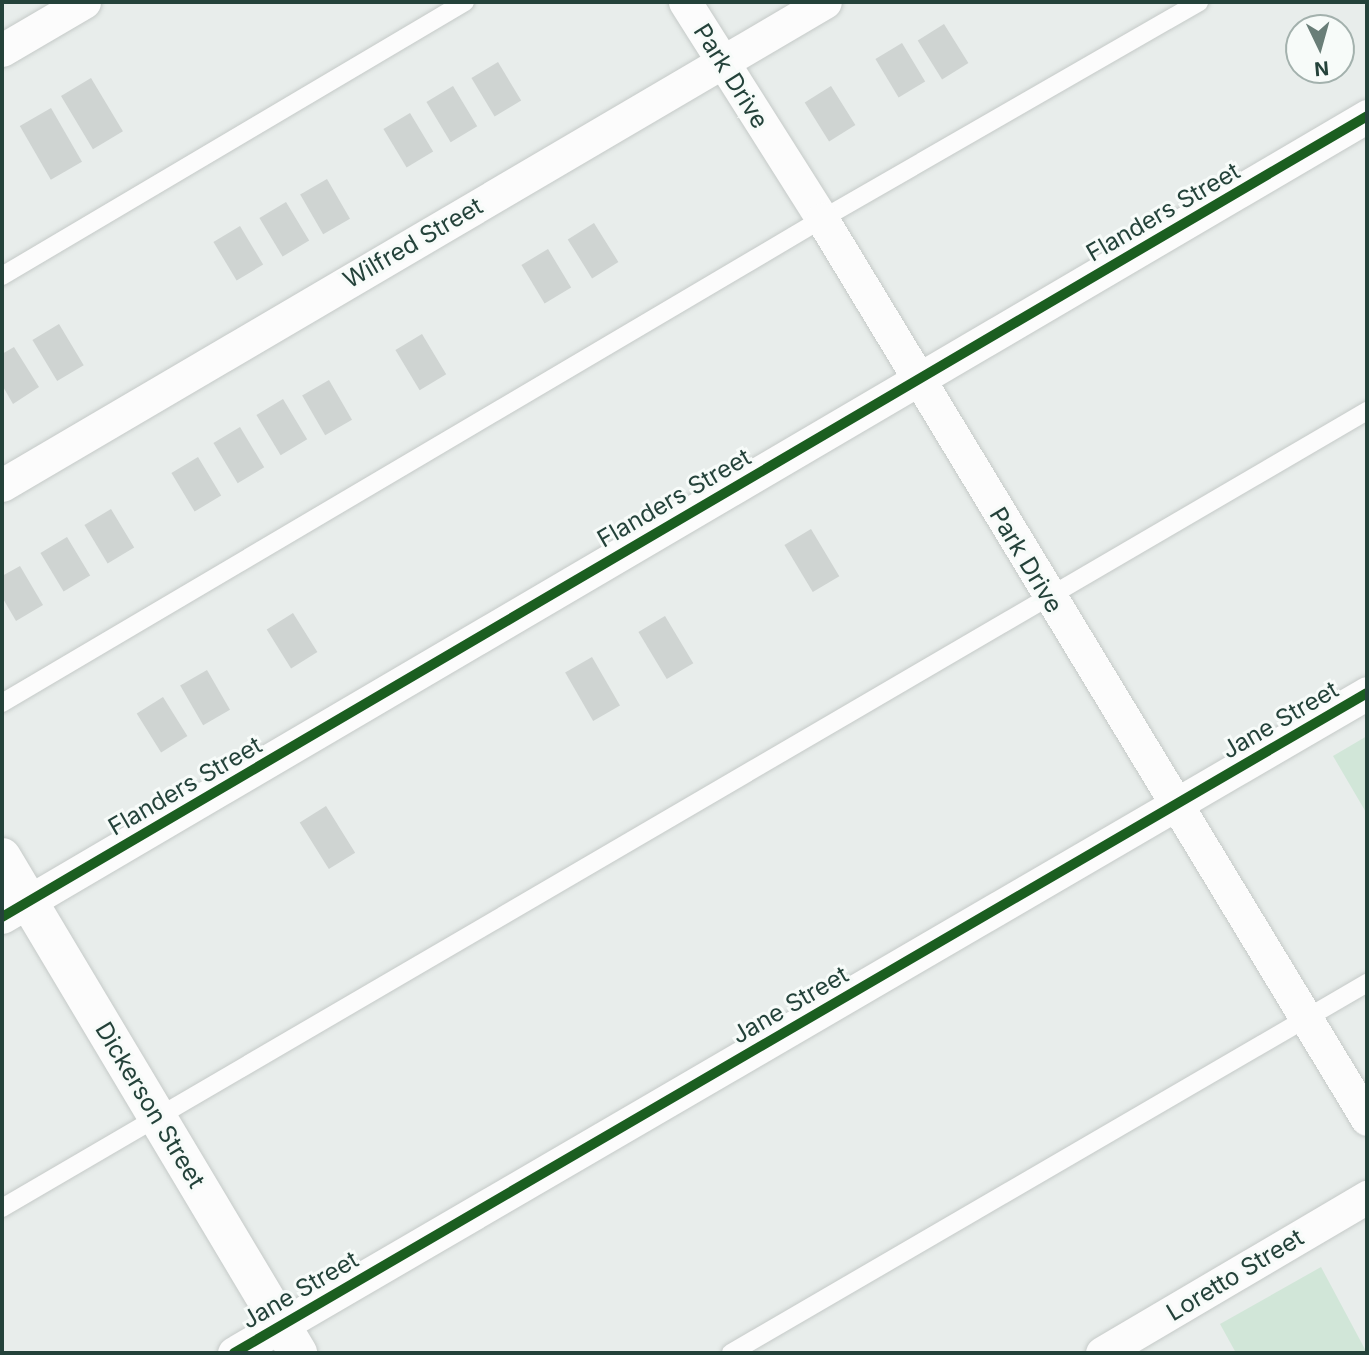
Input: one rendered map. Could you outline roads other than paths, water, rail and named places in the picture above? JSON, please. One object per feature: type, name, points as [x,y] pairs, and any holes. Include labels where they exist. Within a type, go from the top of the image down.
[{"type":"street","points":[[2,50],[84,2]]},
{"type":"street","name":"Park Drive","points":[[685,2],[822,219],[917,380],[1367,1119]]},
{"type":"street","name":"Wilfred Street","points":[[2,485],[825,2]]},
{"type":"street","name":"Flanders Street","points":[[15,910],[1367,116]]},
{"type":"street","name":"Jane Street","points":[[234,1353],[290,1339],[1367,693]]},
{"type":"street","name":"Dickerson Street","points":[[2,857],[15,910],[156,1115],[290,1339]]},
{"type":"street","name":"Loretto Street","points":[[1102,1353],[1367,1197]]},
{"type":"lane","points":[[2,276],[465,2]]},
{"type":"lane","points":[[2,703],[822,219],[1199,2]]},
{"type":"lane","points":[[2,1208],[156,1115],[1367,411]]},
{"type":"lane","points":[[732,1353],[1367,983]]}]
